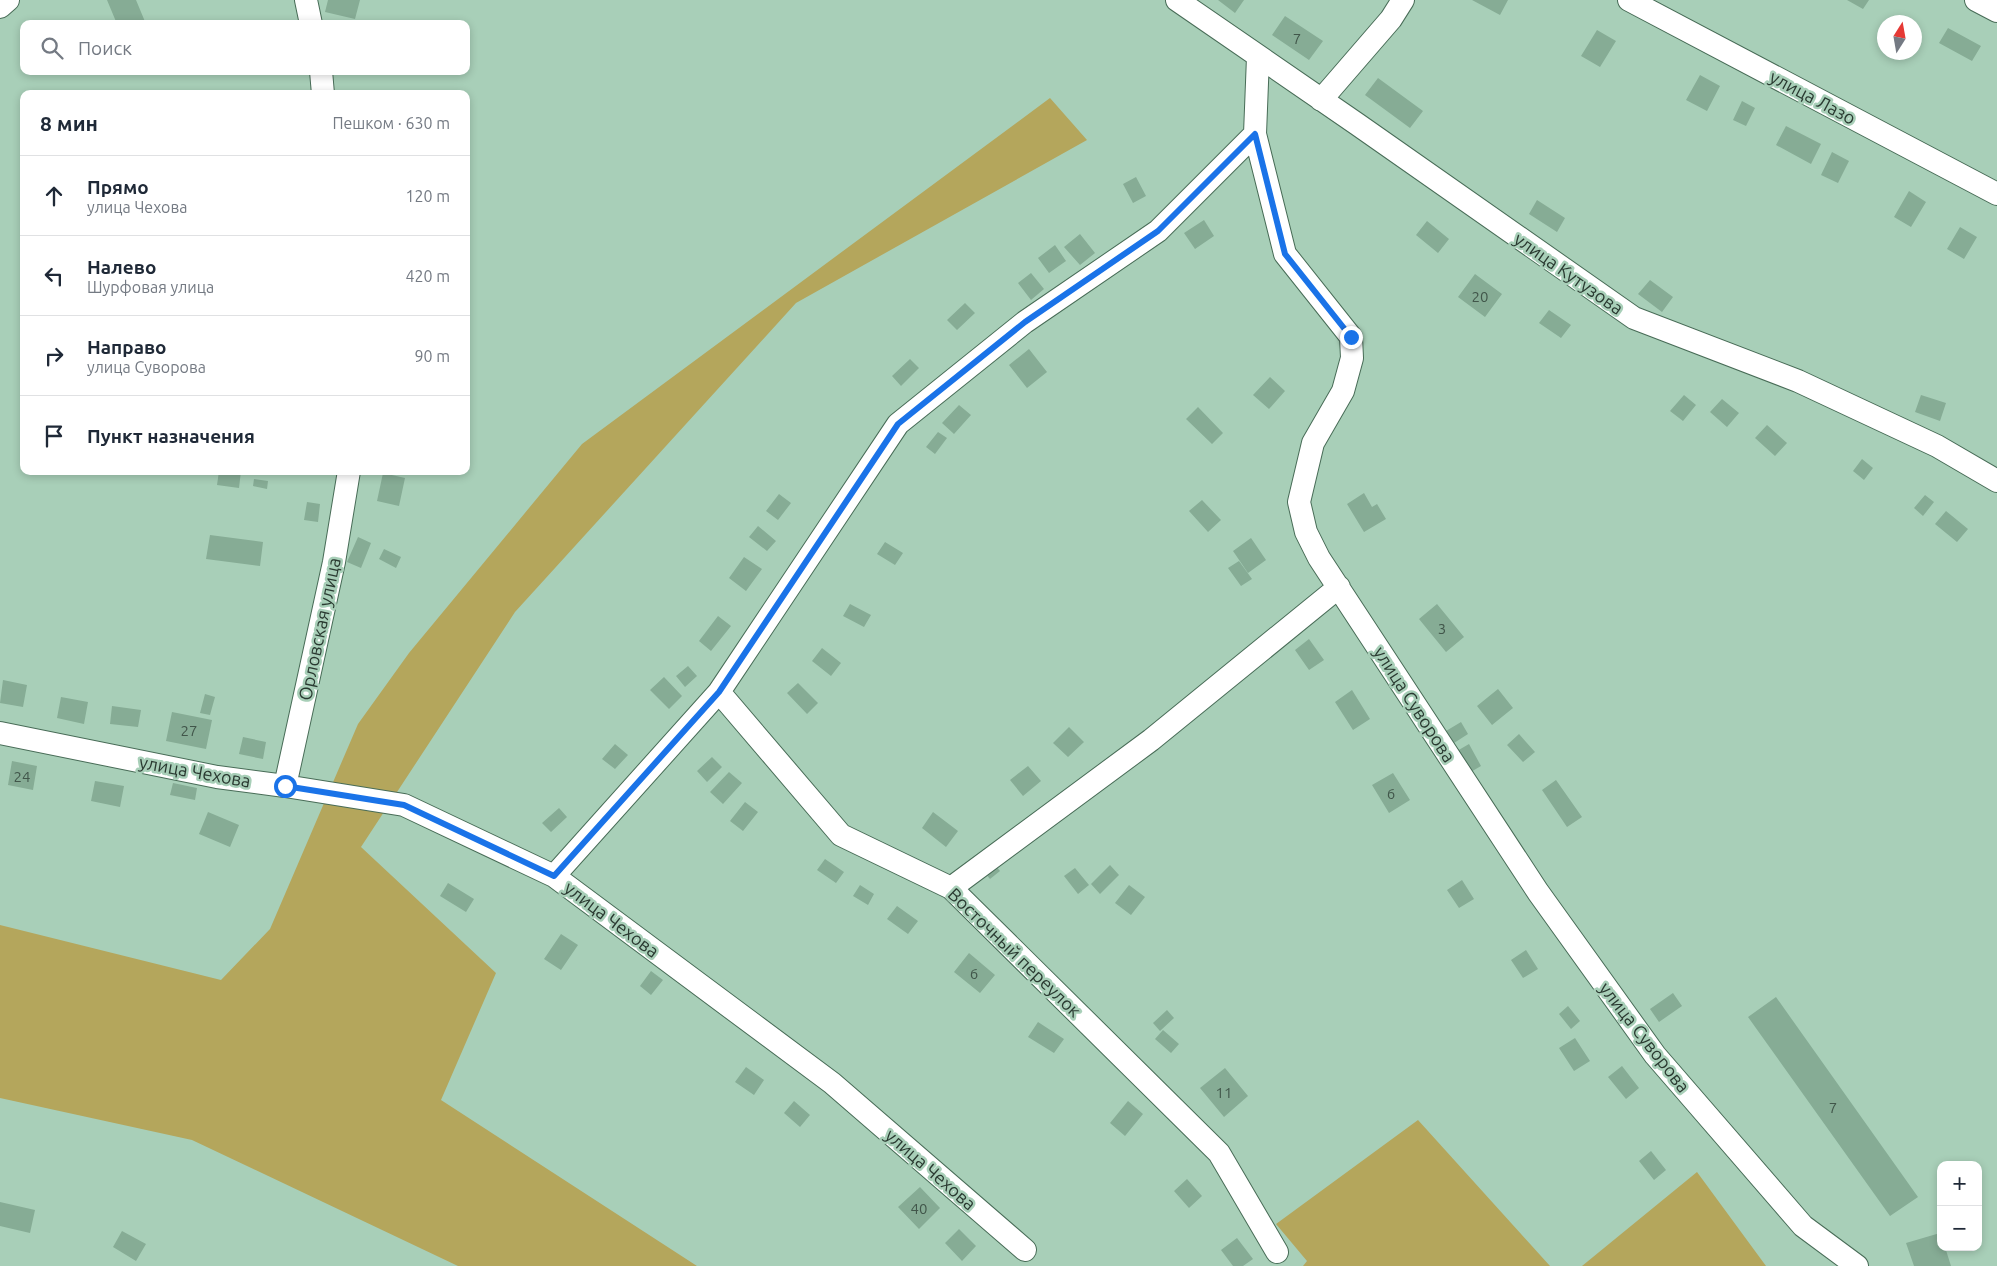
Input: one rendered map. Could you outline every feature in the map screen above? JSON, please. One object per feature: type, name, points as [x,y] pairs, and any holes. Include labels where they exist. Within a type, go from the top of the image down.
[{"type":"street","points":[[0,7],[8,0]]},
{"type":"street","points":[[306,0],[311,20]]},
{"type":"street","name":"улица Кутузова","points":[[1177,0],[1634,318],[1798,381],[1937,446],[1997,481]]},
{"type":"street","points":[[1321,100],[1391,19],[1403,0]]},
{"type":"street","name":"улица Лазо","points":[[1629,0],[1997,194]]},
{"type":"street","name":"улица Суворова","points":[[1258,57],[1255,134],[1285,254],[1351,337],[1352,358],[1342,391],[1313,444],[1299,502],[1306,532],[1319,558],[1538,892],[1655,1055],[1803,1226],[1857,1266]]},
{"type":"street","points":[[322,75],[324,90]]},
{"type":"street","points":[[554,876],[719,692],[898,424],[1025,322],[1158,231],[1255,134]]},
{"type":"street","name":"Орловская улица","points":[[285,786],[334,562],[348,475]]},
{"type":"street","points":[[951,888],[1151,740],[1339,587]]},
{"type":"street","name":"Восточный переулок","points":[[719,692],[841,836],[951,888],[1218,1152],[1277,1252]]},
{"type":"street","name":"улица Чехова","points":[[0,733],[217,777],[404,805],[554,876],[832,1083],[1025,1250]]},
{"type":"shaded area","points":[[1050,98],[1087,140],[796,303],[515,612],[361,847],[496,973],[441,1100],[697,1266],[458,1266],[192,1140],[0,1098],[0,925],[221,980],[270,929],[358,724],[409,653],[582,444]]},
{"type":"shaded area","points":[[1418,1120],[1550,1266],[1303,1266],[1307,1261],[1276,1224]]},
{"type":"shaded area","points":[[1697,1172],[1766,1266],[1582,1266]]},
{"type":"building","points":[[107,0],[136,0],[144,20],[115,20]]},
{"type":"building","points":[[328,0],[360,0],[355,19],[325,12]]},
{"type":"building","points":[[1218,0],[1244,0],[1235,13]]},
{"type":"building","points":[[1472,0],[1508,0],[1500,15]]},
{"type":"building","points":[[1847,0],[1869,0],[1863,9]]},
{"type":"building","points":[[1285,16],[1323,41],[1309,60],[1272,35]]},
{"type":"building","points":[[1948,28],[1981,46],[1972,61],[1939,43]]},
{"type":"building","points":[[1597,30],[1616,41],[1600,67],[1581,56]]},
{"type":"building","points":[[1700,75],[1720,86],[1707,111],[1686,100]]},
{"type":"building","points":[[1378,78],[1423,111],[1410,128],[1365,95]]},
{"type":"building","points":[[1742,101],[1755,108],[1746,126],[1733,120]]},
{"type":"building","points":[[1786,126],[1821,144],[1811,164],[1776,145]]},
{"type":"building","points":[[1832,152],[1849,161],[1838,183],[1821,175]]},
{"type":"building","points":[[1136,177],[1146,196],[1133,203],[1123,184]]},
{"type":"building","points":[[1909,191],[1926,202],[1911,227],[1894,217]]},
{"type":"building","points":[[1537,200],[1565,218],[1557,232],[1529,214]]},
{"type":"building","points":[[1204,220],[1214,236],[1195,249],[1184,233]]},
{"type":"building","points":[[1427,221],[1449,239],[1438,253],[1416,235]]},
{"type":"building","points":[[1960,227],[1977,237],[1964,259],[1947,249]]},
{"type":"building","points":[[1080,234],[1095,253],[1080,265],[1064,247]]},
{"type":"building","points":[[1055,245],[1066,261],[1049,273],[1038,258]]},
{"type":"building","points":[[1031,273],[1044,289],[1031,300],[1018,283]]},
{"type":"building","points":[[1475,274],[1502,294],[1485,317],[1458,297]]},
{"type":"building","points":[[1650,280],[1673,297],[1662,312],[1638,294]]},
{"type":"building","points":[[965,303],[975,313],[957,330],[947,320]]},
{"type":"building","points":[[1549,310],[1571,325],[1561,338],[1539,323]]},
{"type":"building","points":[[1029,349],[1047,372],[1027,388],[1009,365]]},
{"type":"building","points":[[910,359],[919,368],[901,386],[892,376]]},
{"type":"building","points":[[1270,377],[1285,391],[1269,409],[1253,395]]},
{"type":"building","points":[[1684,395],[1696,405],[1683,421],[1670,411]]},
{"type":"building","points":[[1921,395],[1946,403],[1940,421],[1915,412]]},
{"type":"building","points":[[1722,399],[1739,413],[1727,427],[1710,412]]},
{"type":"building","points":[[959,405],[971,415],[954,434],[942,423]]},
{"type":"building","points":[[1198,407],[1223,433],[1212,444],[1186,419]]},
{"type":"building","points":[[1767,425],[1787,443],[1775,456],[1755,438]]},
{"type":"building","points":[[938,432],[947,438],[935,454],[926,447]]},
{"type":"building","points":[[1862,459],[1873,468],[1864,480],[1853,471]]},
{"type":"building","points":[[218,475],[241,475],[239,488],[217,485]]},
{"type":"building","points":[[383,475],[405,478],[399,506],[377,501]]},
{"type":"building","points":[[254,479],[268,481],[267,489],[253,486]]},
{"type":"building","points":[[1364,493],[1372,507],[1377,504],[1386,519],[1364,532],[1347,504]]},
{"type":"building","points":[[779,494],[791,503],[778,520],[766,511]]},
{"type":"building","points":[[1925,495],[1934,502],[1923,516],[1914,508]]},
{"type":"building","points":[[1202,500],[1221,520],[1208,532],[1189,511]]},
{"type":"building","points":[[307,502],[320,504],[318,522],[304,520]]},
{"type":"building","points":[[1946,511],[1968,529],[1957,542],[1935,524]]},
{"type":"building","points":[[758,526],[776,541],[767,551],[749,537]]},
{"type":"building","points":[[210,535],[263,542],[260,566],[206,559]]},
{"type":"building","points":[[358,537],[371,543],[361,568],[347,562]]},
{"type":"building","points":[[1251,538],[1266,560],[1248,573],[1233,551]]},
{"type":"building","points":[[885,542],[903,553],[895,565],[877,554]]},
{"type":"building","points":[[384,549],[401,557],[396,568],[379,559]]},
{"type":"building","points":[[744,557],[762,569],[746,591],[729,578]]},
{"type":"building","points":[[1239,561],[1252,579],[1241,586],[1228,568]]},
{"type":"building","points":[[850,604],[871,615],[864,627],[843,616]]},
{"type":"building","points":[[1437,604],[1464,637],[1446,652],[1419,619]]},
{"type":"building","points":[[718,616],[731,626],[711,651],[699,641]]},
{"type":"building","points":[[1309,639],[1324,660],[1309,670],[1295,650]]},
{"type":"building","points":[[822,648],[841,663],[831,676],[812,661]]},
{"type":"building","points":[[688,666],[697,676],[685,687],[676,676]]},
{"type":"building","points":[[664,677],[682,696],[669,709],[650,690]]},
{"type":"building","points":[[3,680],[27,685],[23,707],[0,703]]},
{"type":"building","points":[[798,683],[818,703],[807,714],[787,693]]},
{"type":"building","points":[[1498,689],[1513,708],[1492,725],[1477,706]]},
{"type":"building","points":[[1352,690],[1370,719],[1353,730],[1335,702]]},
{"type":"building","points":[[205,694],[215,697],[210,715],[200,713]]},
{"type":"building","points":[[61,697],[88,702],[84,724],[57,718]]},
{"type":"building","points":[[112,706],[141,710],[138,727],[110,724]]},
{"type":"building","points":[[172,712],[212,720],[206,749],[166,741]]},
{"type":"building","points":[[1461,722],[1468,734],[1454,743],[1446,731]]},
{"type":"building","points":[[1069,727],[1084,742],[1068,757],[1053,743]]},
{"type":"building","points":[[1519,734],[1535,752],[1523,762],[1507,745]]},
{"type":"building","points":[[243,737],[266,742],[263,759],[239,754]]},
{"type":"building","points":[[615,744],[628,755],[615,769],[602,759]]},
{"type":"building","points":[[1469,744],[1481,766],[1469,773],[1457,751]]},
{"type":"building","points":[[712,757],[722,767],[707,782],[697,771]]},
{"type":"building","points":[[12,761],[37,766],[33,790],[8,785]]},
{"type":"building","points":[[1028,766],[1041,781],[1023,796],[1010,780]]},
{"type":"building","points":[[729,772],[742,783],[723,804],[710,792]]},
{"type":"building","points":[[1393,773],[1410,800],[1389,813],[1372,785]]},
{"type":"building","points":[[1556,780],[1582,817],[1567,827],[1542,790]]},
{"type":"building","points":[[95,781],[124,786],[120,807],[91,801]]},
{"type":"building","points":[[173,783],[197,788],[195,800],[170,795]]},
{"type":"building","points":[[745,802],[758,812],[743,831],[730,821]]},
{"type":"building","points":[[559,808],[567,817],[551,832],[542,823]]},
{"type":"building","points":[[208,812],[239,825],[230,847],[199,834]]},
{"type":"building","points":[[933,812],[958,831],[946,847],[922,828]]},
{"type":"building","points":[[825,859],[844,872],[836,883],[817,870]]},
{"type":"building","points":[[991,860],[1000,871],[990,879],[981,868]]},
{"type":"building","points":[[1110,865],[1119,875],[1100,894],[1091,884]]},
{"type":"building","points":[[1075,868],[1089,885],[1078,894],[1064,876]]},
{"type":"building","points":[[1462,880],[1474,899],[1459,908],[1447,890]]},
{"type":"building","points":[[448,883],[474,899],[466,912],[440,896]]},
{"type":"building","points":[[860,885],[874,894],[868,905],[853,896]]},
{"type":"building","points":[[1129,885],[1145,897],[1131,915],[1115,903]]},
{"type":"building","points":[[897,906],[918,921],[908,934],[887,919]]},
{"type":"building","points":[[561,934],[578,945],[561,970],[544,959]]},
{"type":"building","points":[[1526,950],[1538,969],[1523,978],[1511,960]]},
{"type":"building","points":[[969,953],[995,975],[980,993],[954,972]]},
{"type":"building","points":[[651,971],[663,980],[651,995],[640,986]]},
{"type":"building","points":[[1673,993],[1682,1006],[1659,1022],[1650,1009]]},
{"type":"building","points":[[1776,997],[1918,1197],[1890,1216],[1748,1017]]},
{"type":"building","points":[[1568,1006],[1580,1021],[1571,1029],[1559,1014]]},
{"type":"building","points":[[1167,1010],[1174,1018],[1160,1031],[1153,1023]]},
{"type":"building","points":[[1038,1022],[1064,1039],[1054,1053],[1028,1037]]},
{"type":"building","points":[[1163,1030],[1179,1044],[1171,1053],[1155,1039]]},
{"type":"building","points":[[1575,1038],[1590,1061],[1574,1071],[1559,1048]]},
{"type":"building","points":[[1622,1066],[1639,1088],[1626,1099],[1608,1077]]},
{"type":"building","points":[[746,1067],[764,1080],[754,1095],[735,1082]]},
{"type":"building","points":[[1225,1068],[1248,1096],[1224,1117],[1200,1088]]},
{"type":"building","points":[[794,1101],[810,1115],[800,1127],[784,1113]]},
{"type":"building","points":[[1128,1101],[1143,1114],[1125,1136],[1110,1123]]},
{"type":"building","points":[[1651,1151],[1666,1170],[1654,1180],[1639,1161]]},
{"type":"building","points":[[1187,1179],[1202,1196],[1189,1208],[1174,1191]]},
{"type":"building","points":[[920,1187],[940,1208],[919,1229],[898,1207]]},
{"type":"building","points":[[0,1202],[35,1210],[30,1233],[0,1226]]},
{"type":"building","points":[[959,1229],[976,1246],[962,1261],[945,1243]]},
{"type":"building","points":[[122,1231],[146,1244],[136,1261],[113,1247]]},
{"type":"building","points":[[1937,1234],[1937,1251],[1946,1251],[1951,1266],[1914,1266],[1906,1243]]},
{"type":"building","points":[[1237,1238],[1253,1259],[1243,1266],[1233,1266],[1221,1250]]},
{"type":"route","points":[[285,786],[404,805],[554,876],[719,692],[898,424],[1025,322],[1158,231],[1255,134],[1285,254],[1351,337]]}]
